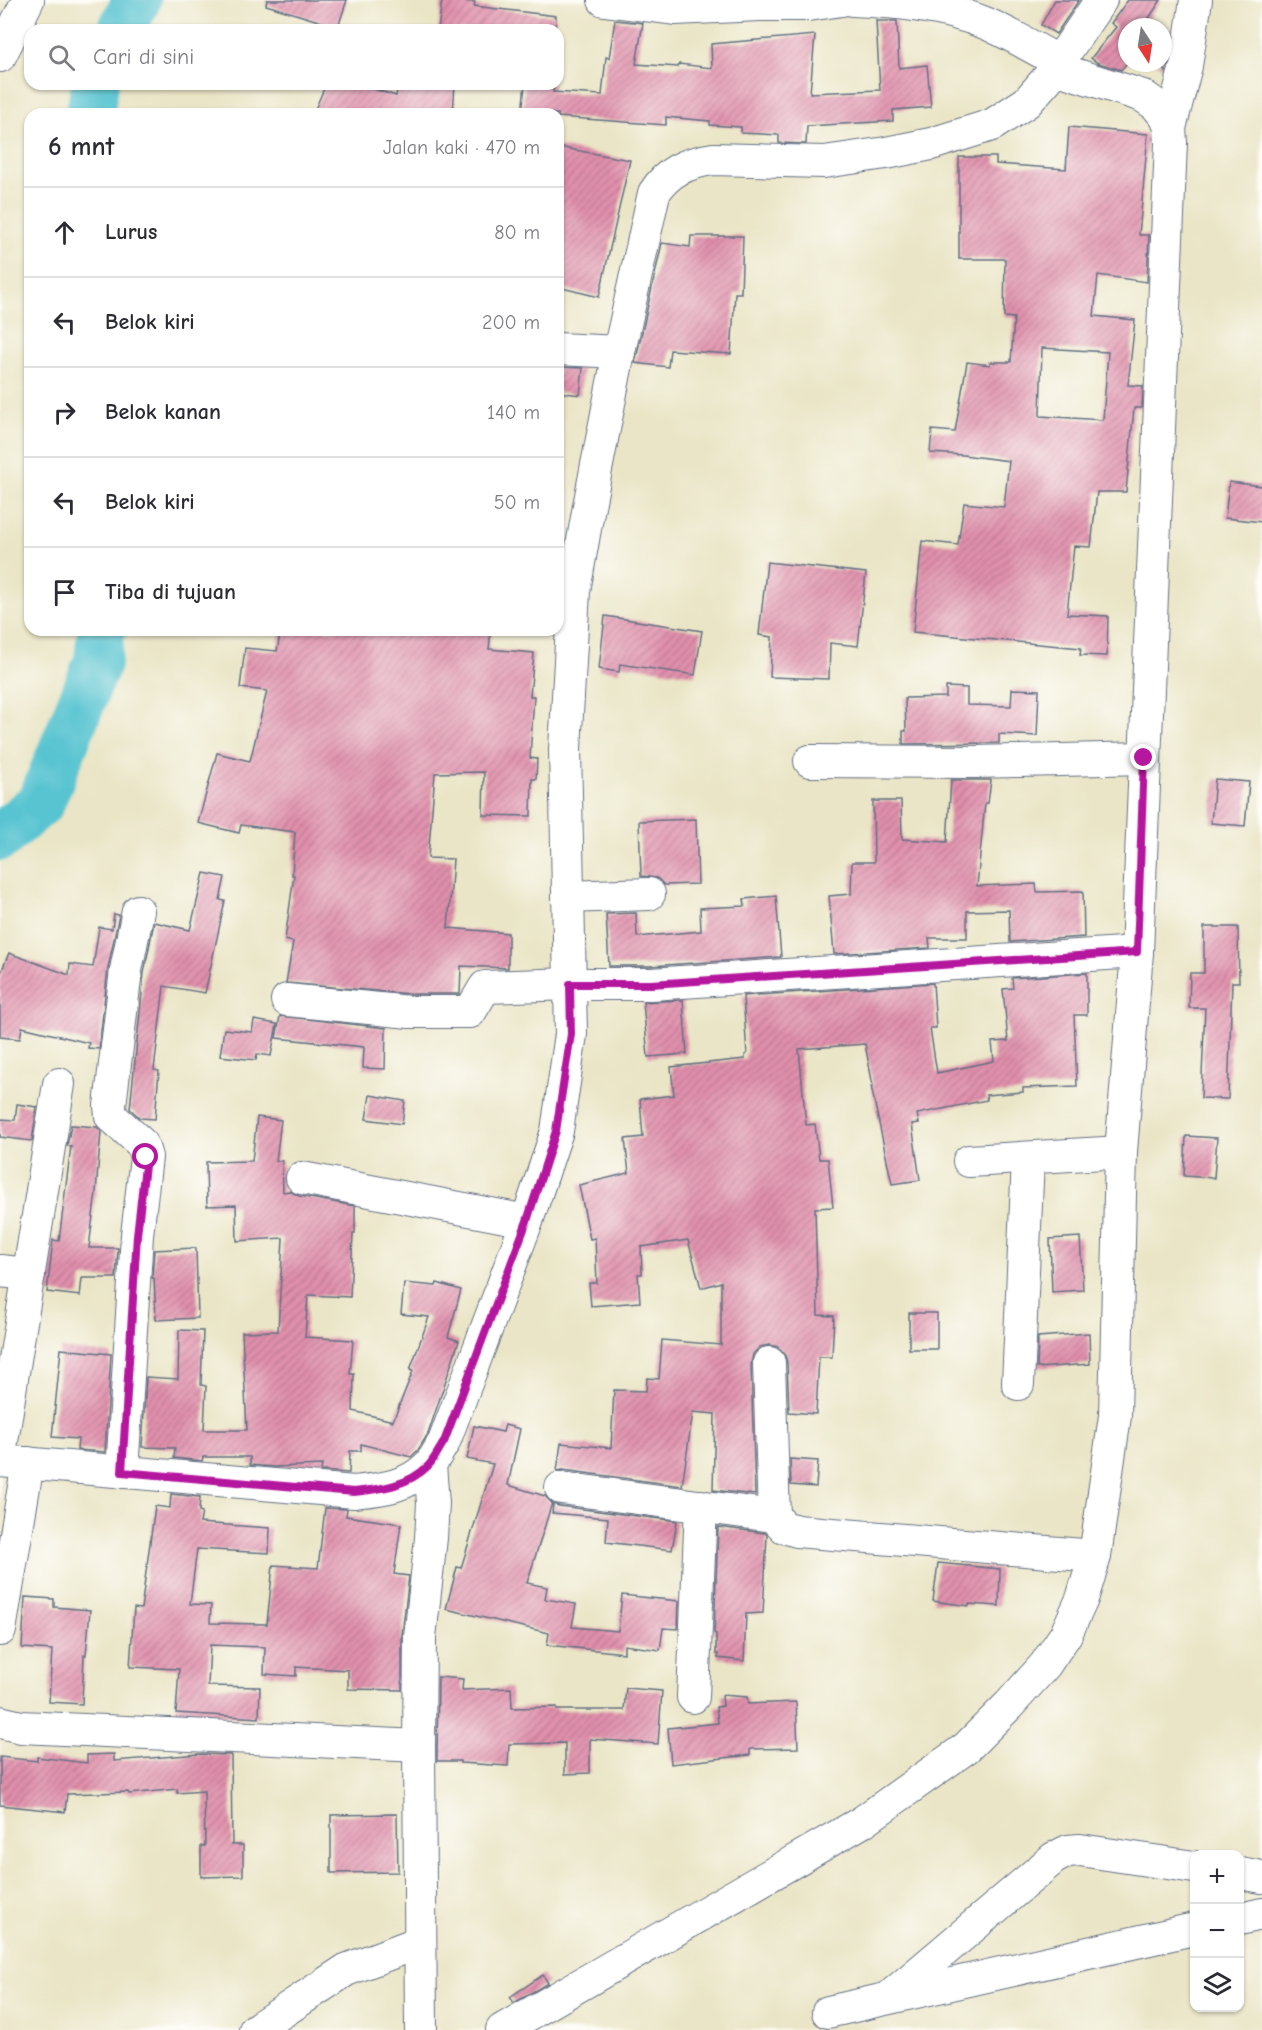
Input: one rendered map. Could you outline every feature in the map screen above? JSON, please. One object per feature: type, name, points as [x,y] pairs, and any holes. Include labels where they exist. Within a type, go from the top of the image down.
[{"type":"street","points":[[0,56],[28,0]]},
{"type":"street","points":[[604,0],[675,9],[756,3],[808,5],[842,0]]},
{"type":"street","points":[[852,0],[896,2],[937,8],[985,23],[1057,65],[1143,96],[1156,105],[1166,117],[1170,128]]},
{"type":"street","points":[[9,1460],[354,1492],[391,1488],[413,1478],[429,1465],[444,1442],[527,1221],[556,1131],[571,1034],[565,749],[566,590],[589,506],[651,200],[662,181],[677,170],[695,162],[712,159],[824,162],[931,144],[992,125],[1027,102],[1057,65],[1101,0]]},
{"type":"street","points":[[502,2030],[862,1822],[966,1748],[1038,1673],[1066,1634],[1082,1599],[1095,1556],[1115,1416],[1121,1152],[1137,952],[1170,128],[1186,66],[1196,0]]},
{"type":"street","points":[[564,349],[619,352]]},
{"type":"street","points":[[810,761],[975,762],[1144,758]]},
{"type":"street","points":[[568,897],[649,894]]},
{"type":"street","points":[[122,1472],[137,1235],[146,1157],[142,1144],[111,1116],[110,1106],[126,970],[138,911]]},
{"type":"street","points":[[287,1000],[410,1012],[470,1012],[485,987],[673,983],[1137,952]]},
{"type":"street","points":[[0,1630],[9,1460],[15,1273],[55,1118],[60,1084]]},
{"type":"street","points":[[969,1161],[1121,1152]]},
{"type":"street","points":[[1017,1384],[1028,1159]]},
{"type":"street","points":[[302,1178],[527,1221]]},
{"type":"street","points":[[769,1363],[774,1516]]},
{"type":"street","points":[[421,2030],[420,1637],[433,1503],[429,1465]]},
{"type":"street","points":[[561,1488],[774,1516],[784,1527],[797,1531],[1095,1556]]},
{"type":"street","points":[[693,1697],[701,1506]]},
{"type":"street","points":[[0,1722],[21,1727],[419,1746]]},
{"type":"street","points":[[887,1998],[1054,1858],[1068,1851],[1080,1850],[1190,1866]]},
{"type":"street","points":[[1244,1874],[1262,1877]]},
{"type":"street","points":[[1244,1918],[1262,1914]]},
{"type":"street","points":[[828,2012],[1190,1930]]},
{"type":"street","points":[[255,2030],[346,1970],[420,1942]]},
{"type":"building","points":[[267,0],[347,0],[339,24],[328,24],[266,5]]},
{"type":"building","points":[[442,0],[475,2],[474,6],[556,16],[555,24],[439,24]]},
{"type":"building","points":[[1055,0],[1079,0],[1056,34],[1041,25]]},
{"type":"building","points":[[1128,0],[1161,0],[1149,18],[1118,18],[1118,69],[1098,63],[1091,58],[1116,27],[1111,23]]},
{"type":"building","points":[[615,20],[643,23],[636,64],[678,67],[679,64],[712,68],[711,44],[815,35],[810,93],[880,90],[876,21],[897,21],[899,68],[927,65],[931,107],[893,110],[893,121],[807,126],[806,144],[779,143],[779,135],[741,133],[741,127],[710,125],[710,121],[666,117],[666,125],[564,117],[564,108],[523,108],[524,90],[553,90],[553,92],[602,95],[606,57],[609,58]]},
{"type":"building","points":[[323,90],[377,90],[396,96],[397,90],[455,90],[453,108],[316,108]]},
{"type":"building","points":[[1069,127],[1148,134],[1139,235],[1149,235],[1147,282],[1098,275],[1094,316],[1135,320],[1128,385],[1143,386],[1142,408],[1134,408],[1126,492],[1097,492],[1091,547],[1074,546],[1067,614],[1108,616],[1107,656],[1080,655],[1081,648],[913,632],[922,541],[958,545],[964,503],[1004,507],[1009,461],[930,453],[932,430],[955,432],[967,362],[990,365],[990,362],[1011,362],[1014,318],[1004,317],[1005,259],[959,259],[959,157],[996,157],[996,164],[1066,169]],"holes":[[[1042,348],[1108,352],[1103,420],[1040,416]]]},
{"type":"building","points":[[564,148],[630,160],[599,297],[564,288]]},
{"type":"building","points":[[691,236],[743,236],[741,293],[735,293],[731,354],[670,350],[668,367],[635,363],[662,243],[690,247]]},
{"type":"building","points":[[564,367],[583,368],[580,395],[564,393]]},
{"type":"building","points":[[1229,482],[1262,486],[1262,522],[1225,518]]},
{"type":"building","points":[[767,562],[866,573],[858,646],[830,643],[829,679],[770,677],[772,637],[759,635]]},
{"type":"building","points":[[605,616],[702,631],[695,675],[620,664],[619,672],[599,669]]},
{"type":"building","points":[[280,636],[490,636],[489,649],[534,653],[530,696],[534,696],[530,758],[537,759],[536,779],[532,779],[531,816],[483,815],[484,772],[435,773],[428,858],[453,859],[448,928],[508,933],[508,968],[461,966],[460,994],[411,994],[286,983],[293,942],[285,940],[294,875],[292,875],[295,832],[241,825],[239,833],[198,823],[217,753],[250,761],[267,691],[240,688],[245,648],[277,651]]},
{"type":"building","points":[[946,687],[967,688],[967,705],[1011,706],[1012,689],[1039,690],[1037,736],[999,734],[999,743],[903,744],[903,731],[906,731],[905,698],[946,697]]},
{"type":"building","points":[[1215,779],[1249,782],[1245,826],[1211,823]]},
{"type":"building","points":[[951,780],[991,780],[988,803],[985,803],[977,886],[1036,884],[1037,892],[1083,891],[1084,937],[1010,942],[1009,910],[967,911],[967,938],[929,938],[930,948],[834,954],[829,896],[851,894],[852,862],[874,862],[873,801],[901,801],[902,839],[947,842]]},
{"type":"building","points":[[696,819],[698,884],[664,885],[657,878],[641,876],[639,821]]},
{"type":"building","points":[[204,873],[225,877],[220,900],[225,901],[205,993],[164,986],[154,1070],[159,1071],[155,1119],[140,1118],[130,1109],[144,973],[154,922],[190,930]]},
{"type":"building","points":[[776,896],[781,957],[650,966],[609,966],[606,914],[636,913],[637,937],[701,931],[700,908],[745,906],[744,899]]},
{"type":"building","points":[[114,914],[119,915],[108,968],[99,1049],[88,1048],[89,1043],[22,1027],[20,1039],[0,1037],[0,975],[9,953],[69,975],[70,964],[93,967],[99,927],[112,929]]},
{"type":"building","points":[[1204,927],[1238,927],[1239,982],[1232,982],[1228,1099],[1201,1098],[1205,1008],[1189,1008],[1190,973],[1204,973]]},
{"type":"building","points":[[1087,973],[1087,1015],[1074,1015],[1077,1086],[1023,1088],[1023,1092],[986,1095],[987,1100],[917,1114],[919,1123],[912,1124],[920,1180],[892,1184],[871,1086],[873,1086],[865,1044],[799,1049],[806,1125],[815,1124],[819,1159],[828,1159],[833,1207],[815,1208],[818,1315],[834,1316],[832,1357],[819,1357],[816,1414],[789,1412],[787,1362],[784,1353],[778,1347],[769,1345],[760,1347],[753,1354],[751,1364],[755,1495],[713,1490],[715,1414],[693,1412],[682,1486],[557,1471],[561,1443],[611,1448],[614,1390],[646,1391],[647,1378],[659,1379],[662,1340],[721,1345],[721,1282],[701,1288],[688,1240],[641,1247],[642,1274],[638,1274],[640,1302],[591,1306],[589,1283],[597,1283],[595,1238],[590,1239],[579,1185],[629,1173],[625,1139],[643,1137],[640,1099],[674,1095],[671,1067],[745,1059],[747,1054],[743,996],[933,983],[936,1028],[930,1028],[937,1073],[994,1061],[992,1042],[1008,1041],[1003,989],[1013,988],[1012,978]]},
{"type":"building","points":[[683,1000],[687,1054],[648,1057],[643,1002]]},
{"type":"building","points":[[280,1016],[386,1028],[385,1069],[363,1068],[364,1047],[276,1038]]},
{"type":"building","points":[[254,1020],[277,1024],[271,1056],[257,1054],[256,1060],[220,1056],[224,1029],[252,1032]]},
{"type":"building","points":[[370,1095],[405,1101],[402,1124],[366,1119]]},
{"type":"building","points":[[17,1104],[37,1107],[32,1141],[0,1137],[0,1119],[15,1120]]},
{"type":"building","points":[[257,1117],[281,1120],[276,1161],[282,1161],[283,1192],[290,1191],[299,1196],[355,1206],[350,1297],[308,1295],[305,1337],[353,1340],[350,1374],[354,1374],[353,1411],[393,1421],[413,1371],[410,1370],[429,1317],[401,1314],[404,1283],[436,1286],[437,1283],[461,1290],[448,1337],[459,1341],[428,1434],[411,1457],[361,1444],[361,1451],[350,1451],[349,1473],[321,1471],[322,1465],[274,1467],[250,1465],[250,1457],[203,1457],[202,1461],[174,1458],[175,1448],[142,1447],[146,1377],[178,1379],[179,1330],[203,1331],[201,1385],[206,1386],[204,1430],[247,1430],[242,1332],[278,1331],[283,1238],[237,1241],[236,1205],[207,1206],[206,1162],[252,1161]]},
{"type":"building","points":[[71,1125],[97,1127],[101,1131],[89,1248],[118,1248],[116,1278],[82,1278],[80,1296],[47,1292],[53,1240],[59,1241],[71,1146],[67,1146]]},
{"type":"building","points":[[1186,1136],[1217,1138],[1214,1178],[1184,1176]]},
{"type":"building","points":[[1080,1237],[1083,1290],[1052,1292],[1050,1239]]},
{"type":"building","points":[[196,1248],[198,1318],[156,1320],[154,1278],[152,1278],[154,1250]]},
{"type":"building","points":[[909,1313],[937,1313],[937,1349],[909,1349]]},
{"type":"building","points":[[1089,1333],[1090,1364],[1037,1368],[1038,1337]]},
{"type":"building","points":[[61,1349],[111,1354],[105,1452],[77,1450],[78,1439],[52,1437]]},
{"type":"building","points":[[505,1425],[520,1429],[508,1485],[545,1496],[552,1503],[527,1583],[547,1587],[545,1599],[576,1604],[572,1627],[618,1631],[622,1595],[679,1601],[678,1629],[663,1628],[660,1650],[624,1645],[624,1653],[547,1645],[549,1633],[446,1609],[457,1567],[461,1568],[493,1464],[467,1459],[474,1426],[503,1432]]},
{"type":"building","points":[[790,1459],[818,1461],[816,1487],[791,1485]]},
{"type":"building","points":[[171,1494],[200,1497],[199,1511],[202,1512],[200,1523],[270,1528],[269,1553],[197,1549],[190,1604],[211,1605],[210,1623],[267,1624],[273,1565],[318,1568],[325,1508],[347,1509],[346,1516],[401,1524],[394,1574],[409,1576],[402,1635],[402,1690],[348,1689],[348,1670],[296,1667],[296,1676],[264,1674],[265,1647],[210,1645],[208,1686],[260,1687],[259,1718],[176,1713],[179,1669],[130,1667],[134,1608],[141,1609],[155,1506],[170,1508]]},
{"type":"building","points":[[553,1504],[677,1521],[672,1550],[606,1542],[608,1518],[552,1513]]},
{"type":"building","points":[[718,1527],[767,1535],[763,1613],[746,1614],[744,1661],[718,1658],[716,1654],[716,1634],[714,1633]]},
{"type":"building","points":[[938,1563],[1000,1569],[999,1606],[969,1604],[969,1606],[933,1601]]},
{"type":"building","points":[[25,1597],[54,1599],[54,1607],[90,1610],[86,1655],[84,1655],[82,1704],[49,1702],[52,1650],[22,1648]]},
{"type":"building","points":[[438,1677],[463,1679],[462,1690],[511,1688],[512,1708],[557,1707],[557,1710],[624,1710],[626,1688],[662,1691],[658,1744],[590,1739],[590,1773],[565,1774],[565,1743],[509,1744],[508,1766],[437,1761]]},
{"type":"building","points":[[722,1695],[747,1697],[748,1704],[796,1702],[798,1748],[750,1749],[750,1755],[671,1764],[668,1728],[718,1723],[716,1707],[723,1706]]},
{"type":"building","points":[[114,1754],[114,1761],[200,1754],[231,1755],[232,1845],[243,1845],[243,1876],[201,1877],[201,1846],[205,1846],[204,1791],[177,1793],[177,1789],[129,1794],[128,1792],[67,1794],[65,1812],[0,1805],[0,1757],[37,1761],[37,1757],[87,1763],[87,1755]]},
{"type":"building","points":[[397,1814],[398,1872],[331,1873],[331,1815]]},
{"type":"building","points":[[543,1975],[548,1983],[514,2003],[510,1997]]},
{"type":"waterway","points":[[124,24],[137,0]]},
{"type":"waterway","points":[[91,108],[94,90]]},
{"type":"waterway","points":[[0,837],[41,802],[98,661],[100,636]]},
{"type":"route","points":[[146,1157],[137,1235],[122,1472],[354,1492],[391,1488],[413,1478],[429,1465],[444,1442],[527,1221],[556,1131],[571,1034],[570,984],[651,984],[1137,952],[1144,758]]}]
